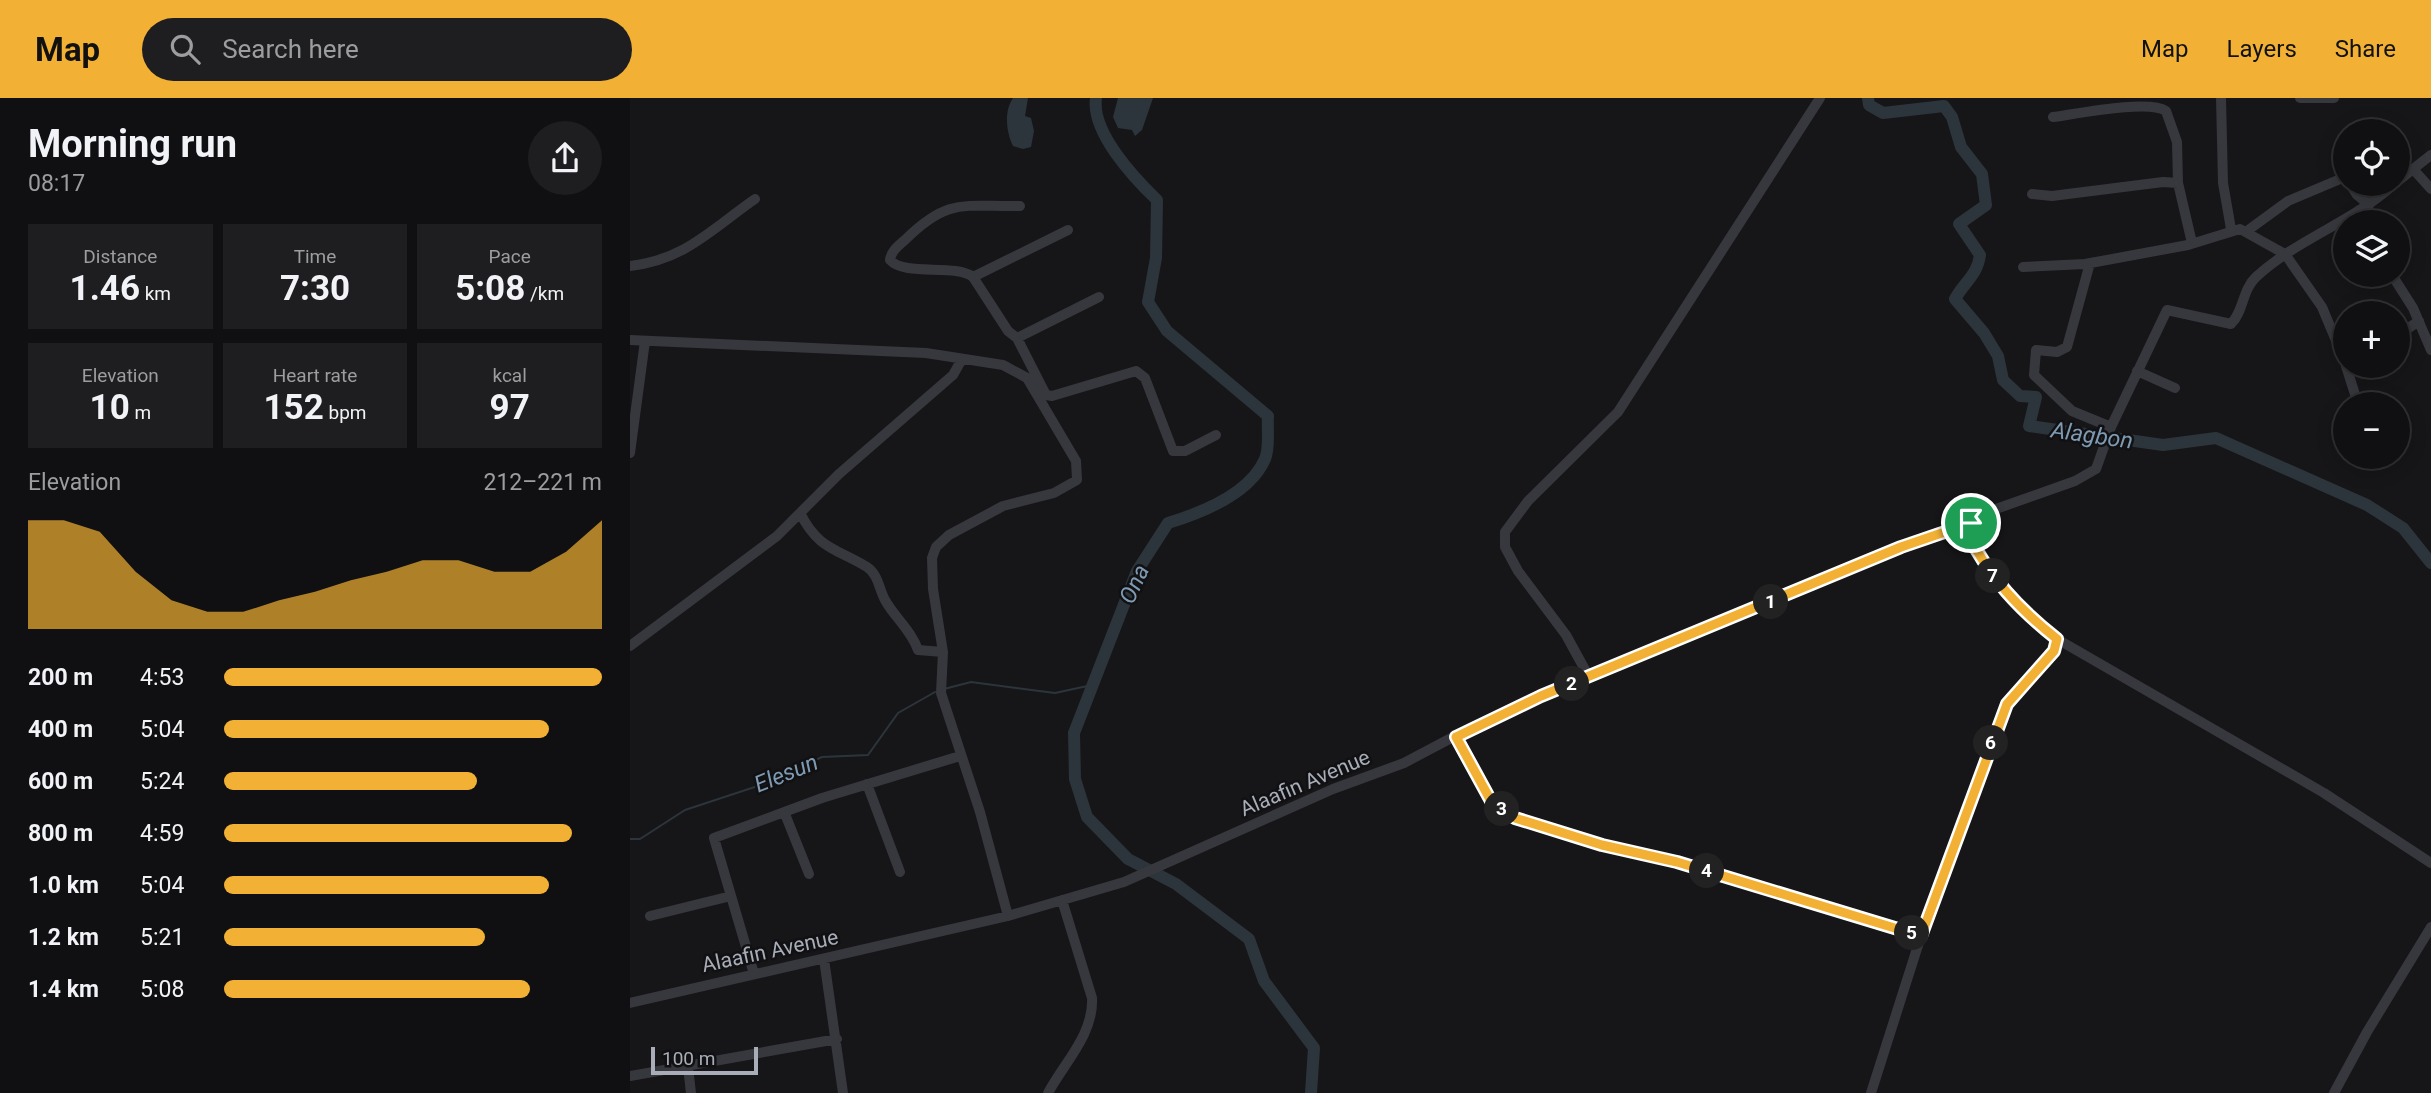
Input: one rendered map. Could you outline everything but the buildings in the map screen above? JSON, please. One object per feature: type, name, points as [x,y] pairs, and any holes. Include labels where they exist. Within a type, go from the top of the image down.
[{"type":"street","points":[[1589,677],[1566,635],[1508,555],[1505,533],[1528,501],[1618,412],[1820,98]]},
{"type":"street","points":[[2221,98],[2222,183],[2231,229]]},
{"type":"street","points":[[2300,98],[2334,98]]},
{"type":"street","points":[[2053,117],[2131,103],[2159,107],[2166,111],[2178,152],[2178,183],[2192,243]]},
{"type":"street","points":[[2410,171],[2431,155]]},
{"type":"street","points":[[2413,169],[2431,189]]},
{"type":"street","points":[[2032,194],[2052,196],[2163,182],[2178,183]]},
{"type":"street","points":[[2247,231],[2288,201],[2333,182]]},
{"type":"street","points":[[2358,196],[2369,205]]},
{"type":"street","points":[[2359,210],[2380,196]]},
{"type":"street","points":[[630,266],[665,257],[700,242],[755,199]]},
{"type":"street","points":[[1020,206],[943,209],[923,222],[890,257],[895,265],[966,272],[973,277],[1008,331],[1017,338],[1044,392],[1052,396],[1132,370],[1145,378],[1173,451],[1185,451],[1216,435]]},
{"type":"street","points":[[2090,263],[2067,347],[2057,352],[2036,351],[2034,375],[2072,411],[2110,430],[2167,310],[2231,324],[2245,289],[2285,254],[2333,225]]},
{"type":"street","points":[[2023,267],[2090,263],[2192,243],[2231,229],[2247,231],[2265,245],[2285,254],[2322,307],[2333,333]]},
{"type":"street","points":[[973,277],[1068,230]]},
{"type":"street","points":[[2399,287],[2419,321],[2431,350]]},
{"type":"street","points":[[1017,338],[1099,297]]},
{"type":"street","points":[[2410,327],[2419,321]]},
{"type":"street","points":[[630,340],[926,353],[1003,365],[1027,377],[1076,461],[1079,476],[1069,486],[1054,493],[1003,506],[949,535],[936,547],[932,566],[943,652],[941,688],[944,702],[980,812],[1008,916]]},
{"type":"street","points":[[630,453],[645,341]]},
{"type":"street","points":[[630,646],[757,552],[859,457],[953,375],[962,359]]},
{"type":"street","points":[[1021,375],[1032,365]]},
{"type":"street","points":[[2137,371],[2175,388]]},
{"type":"street","name":"Alaafin Avenue","points":[[630,1003],[1008,916],[1154,871],[1333,789],[1404,763],[1496,716],[1901,547],[1971,523],[1984,512],[2089,474],[2096,469],[2110,430]]},
{"type":"street","points":[[800,513],[808,529],[832,551],[869,568],[893,613],[904,624],[918,650],[943,652]]},
{"type":"street","points":[[1971,523],[1968,534],[1992,575],[2024,613],[2057,639],[2324,793],[2431,863]]},
{"type":"street","points":[[1871,1093],[1921,936],[2007,704],[2054,651],[2057,639]]},
{"type":"street","points":[[1456,737],[1491,801],[1515,818],[1602,845],[1677,862],[1921,936]]},
{"type":"street","points":[[754,974],[714,838],[867,784],[960,756]]},
{"type":"street","points":[[867,784],[900,872]]},
{"type":"street","points":[[785,814],[808,874]]},
{"type":"street","points":[[650,916],[730,896]]},
{"type":"street","points":[[1048,1093],[1082,1038],[1093,1012],[1092,998],[1062,900]]},
{"type":"street","points":[[2334,1093],[2367,1032],[2431,927]]},
{"type":"street","points":[[824,959],[843,1093]]},
{"type":"street","points":[[630,1076],[837,1039]]},
{"type":"street","points":[[688,1066],[691,1093]]},
{"type":"shaded area","points":[[1013,98],[1028,98],[1025,116],[1031,118],[1034,131],[1031,147],[1023,149],[1013,146],[1007,115]]},
{"type":"shaded area","points":[[1118,98],[1153,98],[1142,130],[1135,136],[1132,130],[1118,128],[1113,117]]},
{"type":"waterway","name":"Ona","points":[[1096,98],[1096,111],[1107,139],[1126,167],[1157,200],[1156,258],[1148,302],[1167,331],[1268,416],[1268,444],[1265,459],[1248,482],[1209,508],[1168,523],[1137,571],[1074,733],[1075,779],[1087,817],[1128,859],[1176,884],[1249,939],[1264,981],[1314,1048],[1311,1093]]},
{"type":"waterway","name":"Alagbon","points":[[1868,98],[1869,105],[1883,113],[1944,106],[1952,117],[1961,147],[1982,174],[1986,205],[1959,224],[1980,255],[1973,273],[1955,299],[1984,333],[1998,356],[2003,380],[2020,396],[2036,397],[2029,426],[2163,445],[2216,438],[2367,505],[2403,528],[2431,563]]},
{"type":"waterway","name":"Elesun","points":[[944,689],[971,682],[1055,693],[1092,685]]},
{"type":"waterway","name":"Elesun","points":[[630,839],[640,839],[685,810],[764,784],[822,757],[868,755],[898,713],[935,692]]},
{"type":"route","points":[[1971,523],[1968,534],[1992,575],[2024,613],[2057,639],[2054,651],[2007,704],[1921,936],[1887,923],[1844,914],[1677,862],[1602,845],[1515,818],[1491,801],[1456,737],[1541,696],[1901,547],[1971,523]]}]
